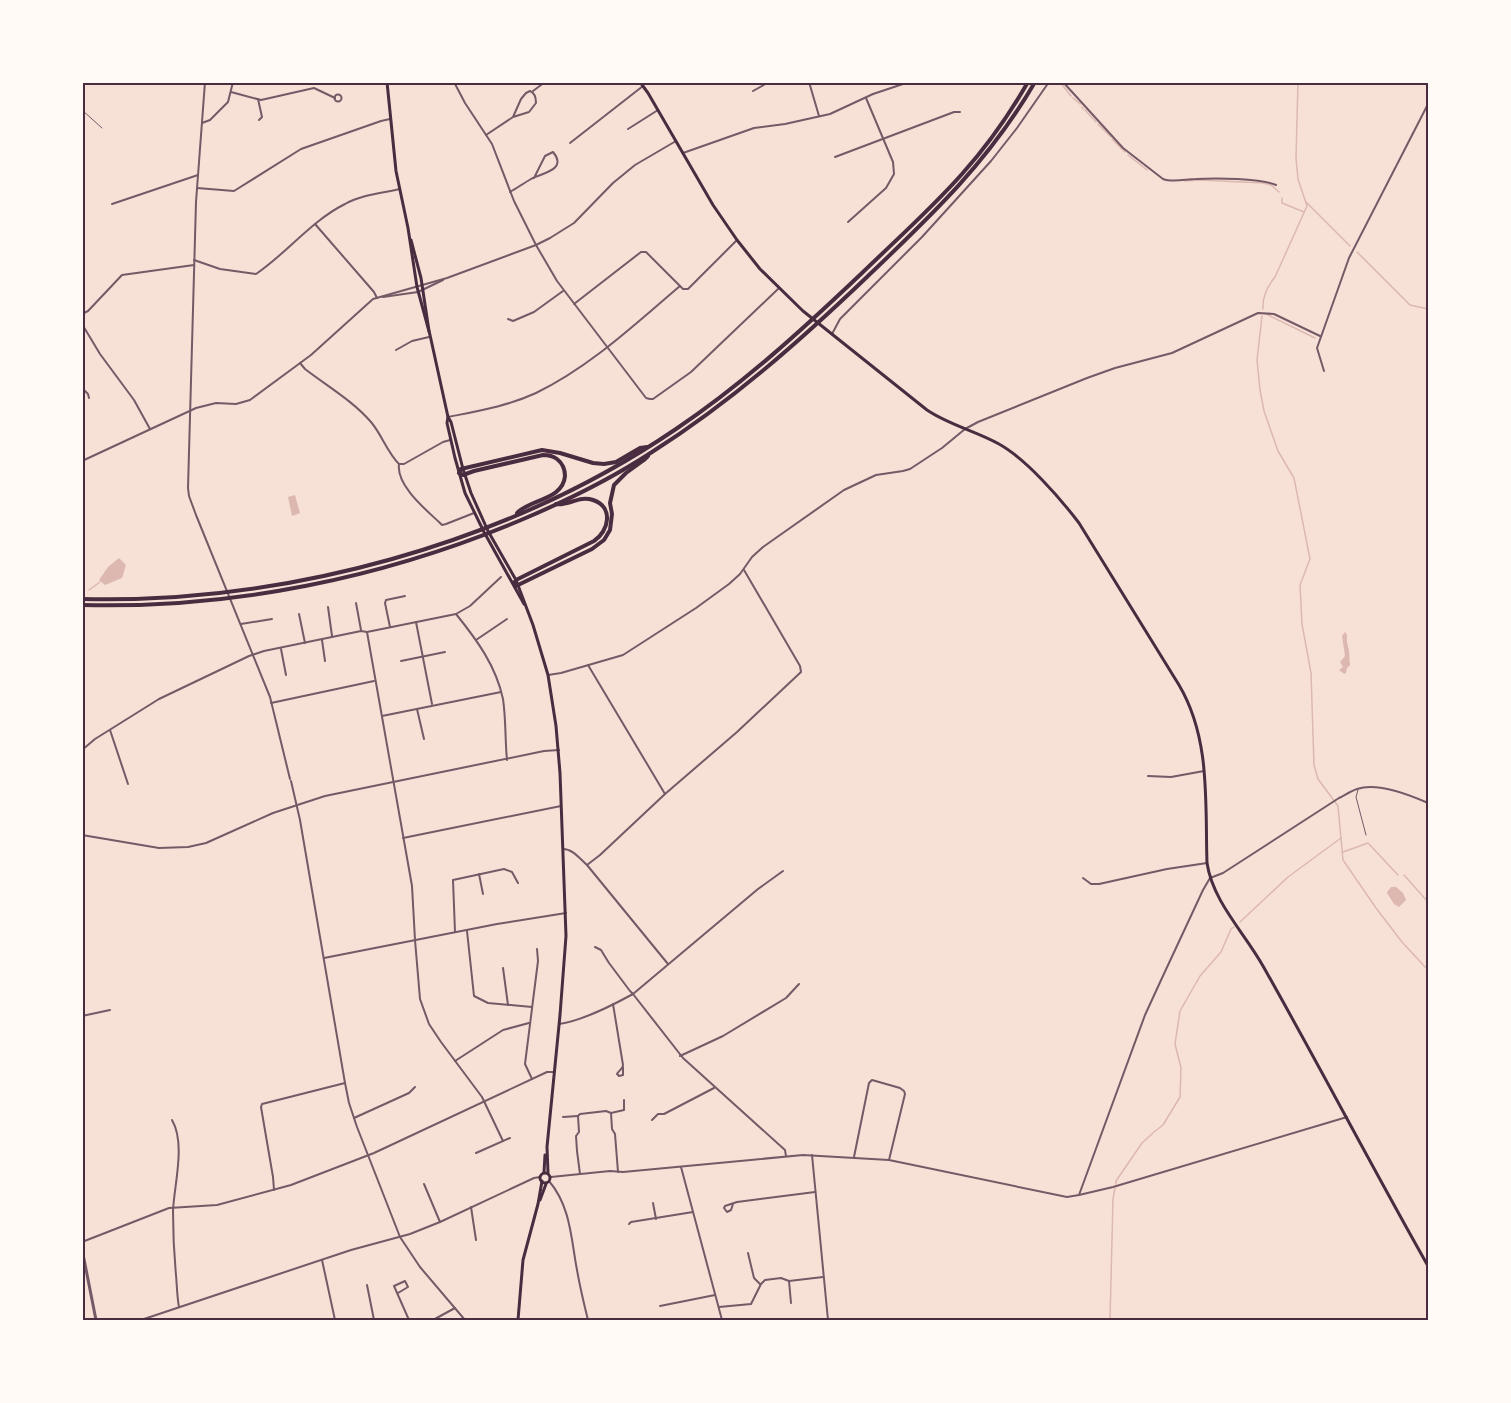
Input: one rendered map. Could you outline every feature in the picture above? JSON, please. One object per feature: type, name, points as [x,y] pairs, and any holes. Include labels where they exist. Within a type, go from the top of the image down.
[{"type":"highway","points":[[82,599],[127,599],[229,592],[344,571],[455,538],[516,515],[591,480],[650,446],[702,410],[771,355],[827,306],[950,187],[996,132],[1028,82]]},
{"type":"highway","points":[[82,605],[133,606],[194,602],[244,597],[322,583],[371,571],[483,535],[600,483],[650,454],[705,416],[807,333],[954,191],[1001,135],[1035,82]]},
{"type":"highway","points":[[516,515],[522,508],[561,488],[565,477],[563,467],[558,460],[549,455],[536,456],[474,471],[463,476],[459,473],[463,469],[543,450],[604,464],[616,462],[640,448],[650,446]]},
{"type":"highway","points":[[516,584],[592,549],[604,540],[608,536],[611,523],[610,503],[614,485],[650,454]]},
{"type":"highway","points":[[516,584],[594,541],[606,530],[607,518],[603,506],[593,500],[579,499],[561,505],[556,504]]},
{"type":"main road","points":[[387,82],[393,154],[422,285],[430,336]]},
{"type":"main road","points":[[642,84],[713,205],[737,240],[778,289],[927,410],[1001,445],[1016,456],[1062,502],[1079,524],[1185,696],[1195,722],[1204,771],[1207,863],[1215,892],[1262,963],[1428,1266]]},
{"type":"main road","points":[[408,228],[418,292],[463,469],[479,517],[516,584],[533,625],[548,675],[559,750],[566,913],[565,952],[546,1178],[524,1260],[518,1320]]},
{"type":"main road","points":[[448,417],[447,423],[465,493],[474,513],[479,517]]},
{"type":"street","points":[[205,82],[194,260],[189,496],[271,703],[297,804],[345,1083],[354,1118],[400,1237],[420,1267],[465,1320]]},
{"type":"street","points":[[202,123],[210,120],[225,105],[229,99],[233,82]]},
{"type":"street","points":[[454,82],[465,104],[494,149],[510,192],[536,245],[563,291],[646,398],[653,399],[691,372],[778,289]]},
{"type":"street","points":[[513,117],[526,93],[532,92],[545,82]]},
{"type":"street","points":[[753,91],[769,82]]},
{"type":"street","points":[[809,82],[819,116]]},
{"type":"street","points":[[683,153],[754,128],[785,124],[843,109],[909,82]]},
{"type":"street","points":[[832,334],[840,319],[922,237],[998,153],[1049,82]]},
{"type":"street","points":[[1063,82],[1123,148],[1163,179],[1170,181],[1200,179],[1263,181],[1276,185]]},
{"type":"street","points":[[570,143],[642,84]]},
{"type":"street","points":[[231,92],[261,100],[315,88],[335,98]]},
{"type":"street","points":[[486,135],[513,117],[529,112],[536,103],[532,92]]},
{"type":"street","points":[[848,222],[886,188],[894,174],[893,162],[866,98]]},
{"type":"street","points":[[258,99],[262,117],[259,120]]},
{"type":"street","points":[[1324,371],[1317,348],[1349,258],[1428,104]]},
{"type":"street","points":[[628,129],[658,110]]},
{"type":"street","points":[[835,157],[954,112],[960,112]]},
{"type":"street","points":[[197,188],[235,191],[301,149],[390,119]]},
{"type":"street","points":[[82,461],[190,410],[205,405],[236,404],[250,400],[300,363],[370,302],[447,278],[550,238],[577,221],[613,183],[635,165],[676,141]]},
{"type":"street","points":[[510,192],[550,172],[556,166],[557,158],[553,152],[545,156],[534,178]]},
{"type":"street","points":[[112,204],[198,175]]},
{"type":"street","points":[[194,260],[220,269],[256,274],[315,224],[346,203],[399,189]]},
{"type":"street","points":[[315,224],[377,298]]},
{"type":"street","points":[[574,304],[641,252],[646,252],[683,289],[688,289],[737,240]]},
{"type":"street","points":[[82,314],[122,275],[194,265]]},
{"type":"street","points":[[377,298],[418,292],[447,278]]},
{"type":"street","points":[[448,417],[496,407],[535,393],[568,375],[607,347],[680,286]]},
{"type":"street","points":[[508,320],[513,321],[534,312],[563,291]]},
{"type":"street","points":[[548,675],[623,655],[729,584],[763,547],[837,494],[876,475],[910,469],[978,422],[1115,368],[1172,353],[1258,313],[1274,314],[1320,336]]},
{"type":"street","points":[[82,324],[100,354],[134,400],[150,429]]},
{"type":"street","points":[[396,350],[412,341],[430,336]]},
{"type":"street","points":[[300,363],[367,417],[399,464],[399,476],[404,485],[442,525],[474,513]]},
{"type":"street","points":[[82,388],[89,398]]},
{"type":"street","points":[[399,464],[404,464],[442,442],[451,440]]},
{"type":"street","points":[[587,865],[738,732],[801,672],[800,666],[744,570]]},
{"type":"street","points":[[82,750],[159,699],[253,655],[332,636],[367,632],[456,614],[470,606],[501,577]]},
{"type":"street","points":[[390,627],[386,600],[405,596]]},
{"type":"street","points":[[356,603],[361,631]]},
{"type":"street","points":[[328,607],[332,636]]},
{"type":"street","points":[[299,614],[305,643]]},
{"type":"street","points":[[456,614],[486,655],[501,692],[507,760]]},
{"type":"street","points":[[241,624],[272,619]]},
{"type":"street","points":[[476,640],[507,620]]},
{"type":"street","points":[[417,622],[433,706]]},
{"type":"street","points":[[367,632],[412,885],[419,987],[424,1011],[429,1023],[485,1102],[503,1142]]},
{"type":"street","points":[[321,639],[325,661]]},
{"type":"street","points":[[280,648],[286,675]]},
{"type":"street","points":[[401,660],[445,652]]},
{"type":"street","points":[[588,665],[665,794]]},
{"type":"street","points":[[271,703],[375,681]]},
{"type":"street","points":[[382,716],[501,692]]},
{"type":"street","points":[[417,709],[424,739]]},
{"type":"street","points":[[110,730],[128,784]]},
{"type":"street","points":[[82,835],[159,848],[188,848],[206,843],[273,813],[325,796],[544,751],[559,750]]},
{"type":"street","points":[[1148,776],[1170,777],[1204,771]]},
{"type":"street","points":[[1079,1196],[1145,1015],[1210,878],[1223,873],[1358,788],[1380,788],[1428,803]]},
{"type":"street","points":[[403,838],[561,806]]},
{"type":"street","points":[[563,849],[573,852],[587,865],[668,964]]},
{"type":"street","points":[[1083,878],[1091,884],[1099,884],[1207,863]]},
{"type":"street","points":[[455,932],[452,881],[454,879],[504,869],[512,872],[518,883]]},
{"type":"street","points":[[559,1024],[575,1020],[633,994],[758,889],[783,871]]},
{"type":"street","points":[[479,874],[483,894]]},
{"type":"street","points":[[324,958],[566,913]]},
{"type":"street","points":[[467,930],[474,996],[488,1003],[532,1007]]},
{"type":"street","points":[[594,948],[601,950],[680,1056],[785,1150],[786,1156]]},
{"type":"street","points":[[532,1079],[525,1064],[538,961],[537,949]]},
{"type":"street","points":[[503,968],[508,1005]]},
{"type":"street","points":[[680,1056],[723,1036],[786,998],[799,984]]},
{"type":"street","points":[[613,1004],[623,1067]]},
{"type":"street","points":[[82,1016],[110,1010]]},
{"type":"street","points":[[455,1061],[503,1030],[529,1023]]},
{"type":"street","points":[[82,1242],[174,1207],[217,1204],[274,1190],[367,1156],[547,1072],[554,1072]]},
{"type":"street","points":[[854,1157],[869,1083],[872,1080],[900,1088],[905,1095],[889,1160]]},
{"type":"street","points":[[274,1190],[262,1104],[345,1083]]},
{"type":"street","points":[[354,1118],[409,1093],[415,1087]]},
{"type":"street","points":[[652,1120],[658,1114],[664,1114],[714,1088]]},
{"type":"street","points":[[563,1117],[606,1111],[622,1112],[624,1100]]},
{"type":"street","points":[[611,1113],[618,1172]]},
{"type":"street","points":[[578,1116],[579,1132],[576,1136],[580,1174]]},
{"type":"street","points":[[141,1320],[351,1250],[400,1237],[471,1208],[534,1178],[812,1155],[889,1160],[1066,1197],[1113,1187],[1347,1118]]},
{"type":"street","points":[[172,1120],[176,1129],[178,1166],[174,1207],[174,1255],[179,1307]]},
{"type":"street","points":[[476,1153],[510,1138]]},
{"type":"street","points":[[812,1155],[828,1320]]},
{"type":"street","points":[[681,1167],[722,1320]]},
{"type":"street","points":[[546,1178],[565,1207],[588,1320]]},
{"type":"street","points":[[424,1184],[440,1221]]},
{"type":"street","points":[[733,1204],[815,1192]]},
{"type":"street","points":[[653,1203],[656,1219]]},
{"type":"street","points":[[471,1208],[476,1240]]},
{"type":"street","points":[[629,1224],[693,1212]]},
{"type":"street","points":[[82,1249],[96,1320]]},
{"type":"street","points":[[748,1253],[754,1278],[760,1284]]},
{"type":"street","points":[[322,1260],[335,1320]]},
{"type":"street","points":[[719,1307],[751,1304],[760,1284],[765,1280],[781,1278],[789,1281],[823,1277]]},
{"type":"street","points":[[398,1293],[408,1287],[405,1281],[394,1286],[409,1320]]},
{"type":"street","points":[[789,1281],[791,1303]]},
{"type":"street","points":[[368,1285],[374,1320]]},
{"type":"street","points":[[660,1306],[715,1295]]},
{"type":"street","points":[[433,1320],[455,1308]]},
{"type":"lane","points":[[82,110],[102,128]]},
{"type":"lane","points":[[1358,788],[1356,797],[1366,835]]},
{"type":"shaded area","points":[[295,495],[300,513],[292,516],[288,497]]},
{"type":"shaded area","points":[[119,558],[126,565],[122,578],[105,585],[99,580],[108,567]]},
{"type":"shaded area","points":[[1345,632],[1350,665],[1344,674],[1339,670],[1343,667],[1340,662],[1345,656],[1342,636]]},
{"type":"shaded area","points":[[1391,887],[1396,887],[1403,893],[1406,900],[1399,907],[1394,904],[1387,893]]},
{"type":"waterway","points":[[1060,82],[1071,96]]},
{"type":"waterway","points":[[1263,309],[1266,292],[1307,206],[1298,179],[1296,158],[1298,82]]},
{"type":"waterway","points":[[1073,98],[1080,104]]},
{"type":"waterway","points":[[1085,110],[1096,122]]},
{"type":"waterway","points":[[1098,124],[1111,137]]},
{"type":"waterway","points":[[1112,139],[1125,152]]},
{"type":"waterway","points":[[1128,155],[1147,170]]},
{"type":"waterway","points":[[1185,181],[1263,183],[1271,185],[1279,192]]},
{"type":"waterway","points":[[1282,198],[1282,203],[1304,212]]},
{"type":"waterway","points":[[1306,202],[1350,246]]},
{"type":"waterway","points":[[1357,252],[1410,305],[1428,309]]},
{"type":"waterway","points":[[1268,315],[1315,338]]},
{"type":"waterway","points":[[1262,316],[1257,360],[1264,411],[1278,451],[1294,478],[1310,559],[1300,585],[1302,624],[1311,673],[1314,765],[1318,779],[1338,806],[1343,860],[1402,942],[1428,970]]},
{"type":"waterway","points":[[89,590],[100,582]]},
{"type":"waterway","points":[[1240,922],[1288,877],[1341,838]]},
{"type":"waterway","points":[[1343,852],[1368,843],[1398,875]]},
{"type":"waterway","points":[[1404,875],[1428,902]]},
{"type":"waterway","points":[[1154,1132],[1163,1125],[1180,1097],[1181,1068],[1175,1044],[1180,1011],[1200,976],[1221,952],[1234,927]]},
{"type":"waterway","points":[[1116,1184],[1142,1143],[1153,1133]]},
{"type":"waterway","points":[[1110,1320],[1115,1188]]}]
